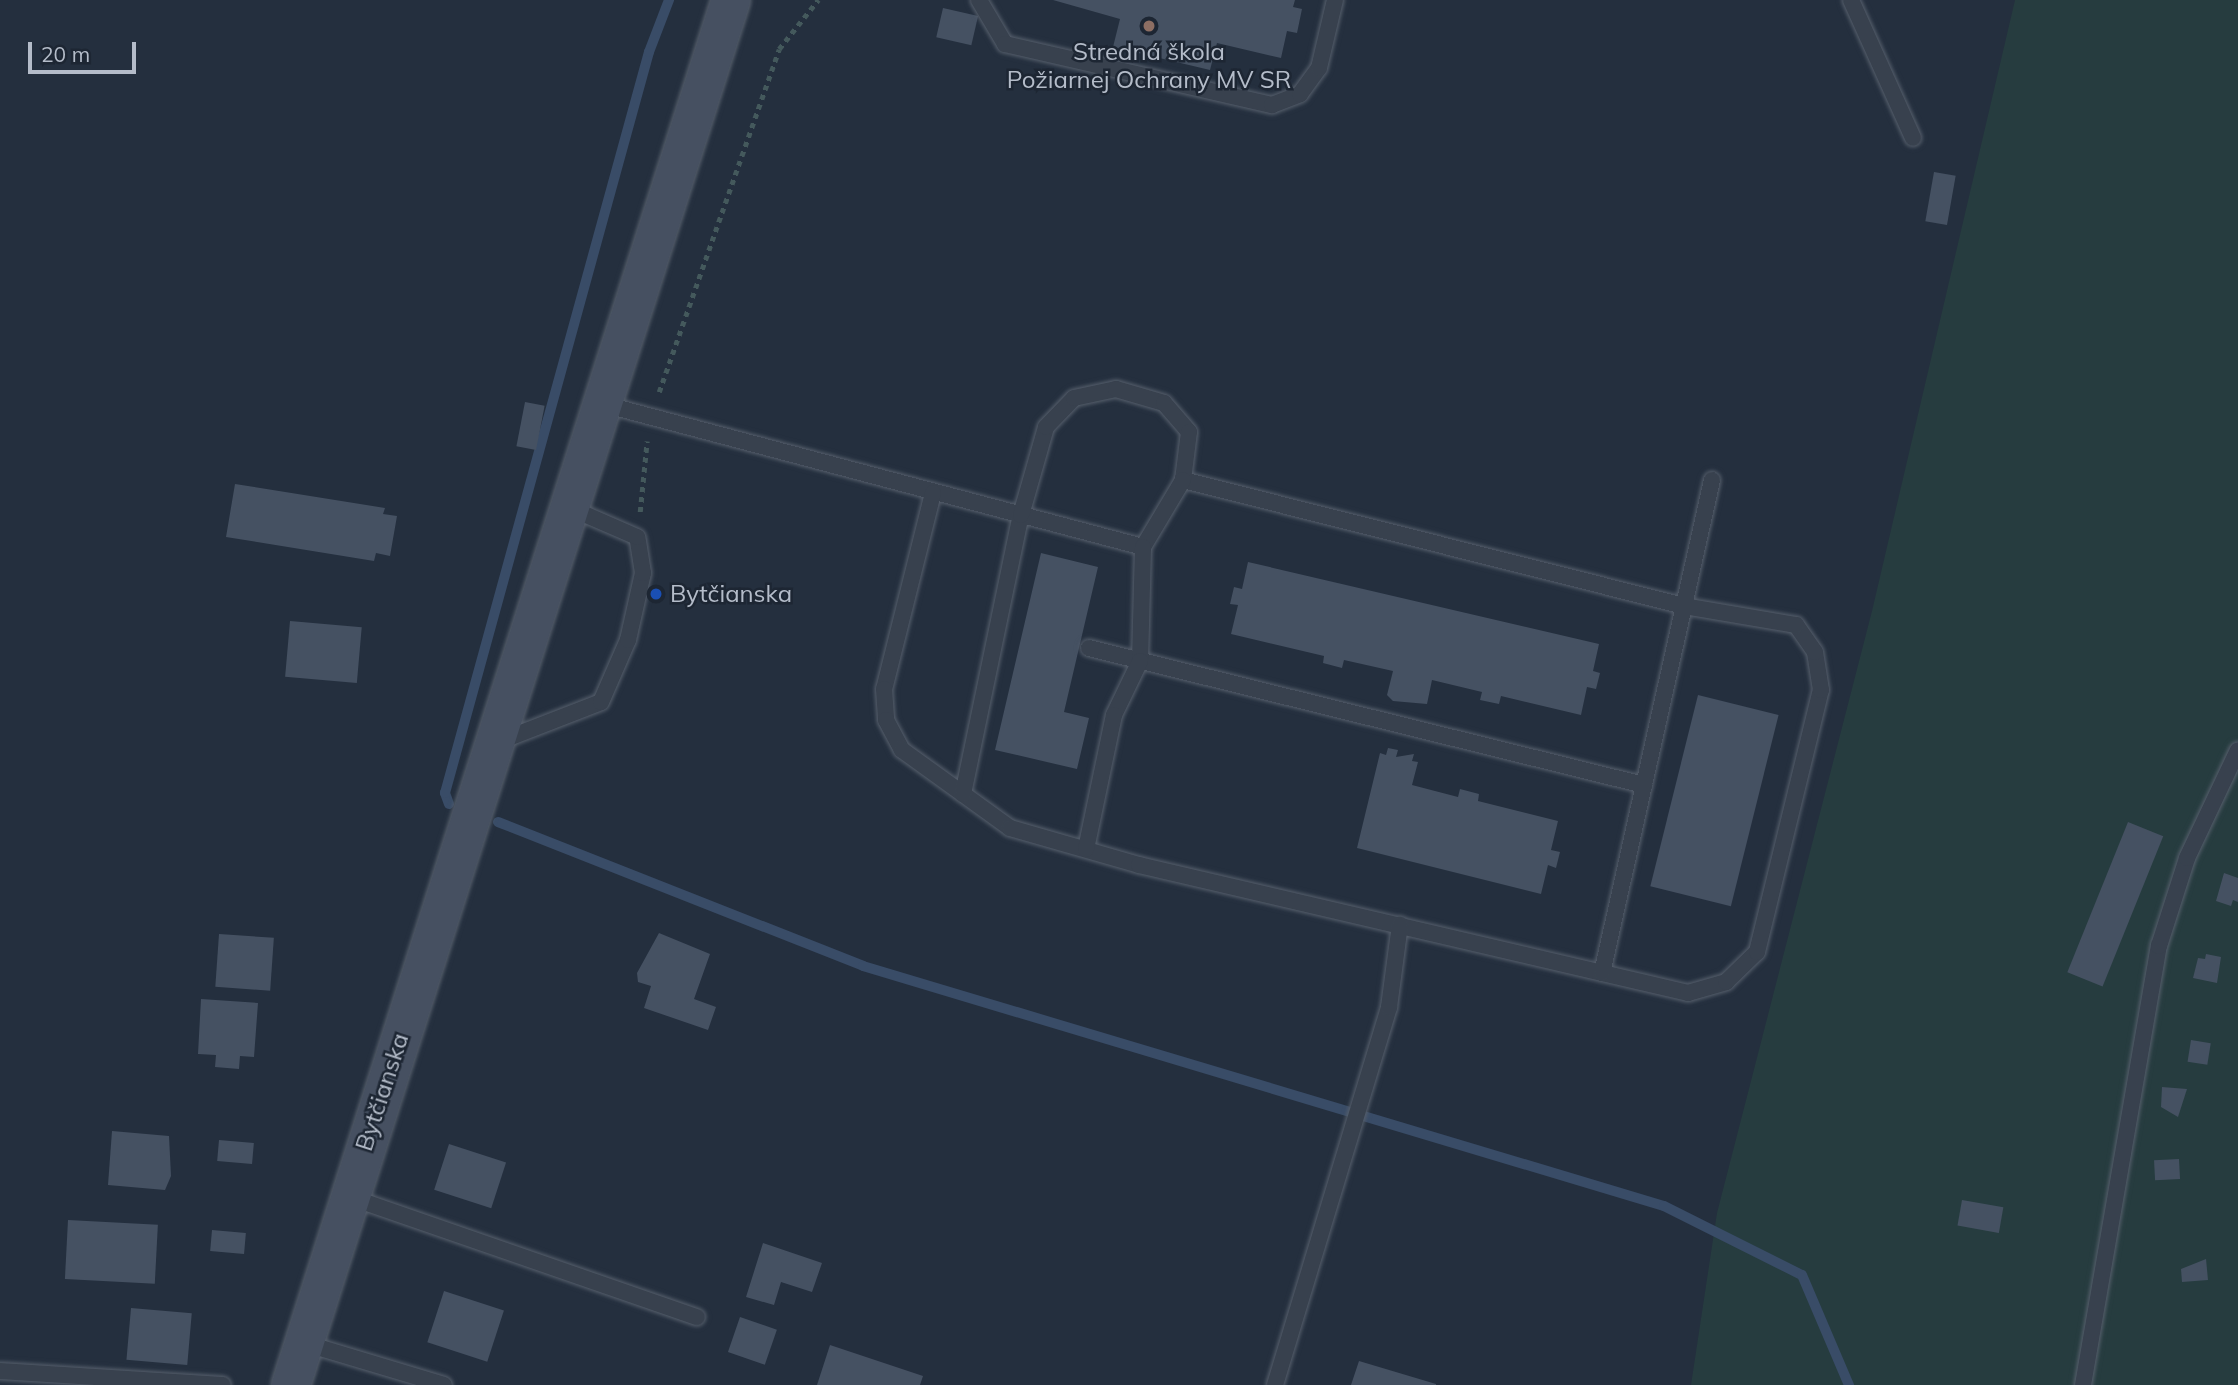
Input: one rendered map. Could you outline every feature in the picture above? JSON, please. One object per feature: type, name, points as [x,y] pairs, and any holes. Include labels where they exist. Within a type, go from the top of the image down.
[{"type":"main road","name":"Bytčianska","points":[[292,1385],[348,1197],[566,506],[731,0]]},
{"type":"lane","points":[[979,0],[1005,44],[1272,105],[1300,94],[1319,68],[1335,0]]},
{"type":"lane","points":[[1850,0],[1913,138]]},
{"type":"lane","points":[[963,794],[1021,515],[1046,427],[1074,398],[1116,389],[1164,403],[1189,432],[1183,480],[1143,547],[1140,661],[1114,715],[1086,849]]},
{"type":"lane","points":[[601,403],[1143,547]]},
{"type":"lane","points":[[933,493],[884,689],[886,720],[902,750],[1010,828],[1086,849],[1688,993],[1726,982],[1758,952],[1821,690],[1815,652],[1796,625],[1684,606],[1183,480]]},
{"type":"lane","points":[[1602,973],[1712,480]]},
{"type":"lane","points":[[492,743],[601,702],[628,640],[643,573],[637,537],[566,506]]},
{"type":"lane","points":[[1089,648],[1644,785]]},
{"type":"lane","points":[[2083,1385],[2160,946],[2187,858],[2238,750]]},
{"type":"lane","points":[[1275,1385],[1389,1007],[1401,925]]},
{"type":"lane","points":[[348,1197],[697,1317]]},
{"type":"lane","points":[[303,1343],[444,1385]]},
{"type":"lane","points":[[0,1371],[223,1385]]},
{"type":"path","points":[[637,537],[649,417],[779,49],[818,0]]},
{"type":"green space","points":[[2015,0],[2238,0],[2238,1385],[1691,1385],[1717,1213],[1872,611]]},
{"type":"building","points":[[1053,0],[1295,0],[1293,7],[1302,9],[1297,33],[1287,31],[1281,58],[1217,43],[1210,70],[1113,47],[1120,19]]},
{"type":"building","points":[[943,8],[978,16],[971,45],[936,37]]},
{"type":"building","points":[[1934,172],[1956,176],[1947,225],[1925,221]]},
{"type":"building","points":[[525,402],[545,406],[536,450],[516,446]]},
{"type":"building","points":[[235,484],[385,508],[383,514],[397,516],[390,556],[376,553],[374,561],[226,537]]},
{"type":"building","points":[[1041,553],[1098,567],[1064,712],[1089,718],[1077,769],[995,750]]},
{"type":"building","points":[[1248,562],[1599,644],[1593,671],[1600,673],[1596,689],[1587,687],[1581,715],[1501,696],[1499,704],[1480,700],[1482,692],[1432,680],[1427,704],[1393,701],[1387,695],[1393,671],[1344,660],[1342,668],[1323,663],[1324,656],[1231,634],[1238,605],[1230,604],[1234,587],[1242,589]]},
{"type":"building","points":[[290,621],[362,627],[357,683],[285,677]]},
{"type":"building","points":[[1698,695],[1779,715],[1731,906],[1650,886]]},
{"type":"building","points":[[1388,748],[1398,750],[1396,757],[1414,754],[1412,761],[1418,762],[1412,785],[1458,797],[1460,789],[1479,794],[1478,801],[1558,821],[1551,850],[1560,852],[1556,868],[1548,865],[1541,894],[1357,848],[1380,753],[1386,755]]},
{"type":"building","points":[[2128,822],[2163,836],[2103,986],[2067,972]]},
{"type":"building","points":[[2224,873],[2238,878],[2238,902],[2233,900],[2231,906],[2216,901]]},
{"type":"building","points":[[659,933],[710,954],[694,999],[716,1007],[708,1030],[644,1008],[651,986],[638,982],[637,973]]},
{"type":"building","points":[[219,934],[274,938],[270,991],[215,987]]},
{"type":"building","points":[[2206,954],[2221,957],[2217,983],[2193,978],[2198,958],[2205,959]]},
{"type":"building","points":[[201,999],[258,1003],[254,1057],[240,1056],[239,1069],[215,1067],[216,1055],[198,1054]]},
{"type":"building","points":[[2191,1040],[2211,1043],[2207,1065],[2188,1062]]},
{"type":"building","points":[[2162,1087],[2187,1089],[2178,1117],[2161,1107]]},
{"type":"building","points":[[112,1131],[169,1136],[171,1176],[165,1190],[108,1185]]},
{"type":"building","points":[[219,1140],[254,1143],[252,1164],[217,1161]]},
{"type":"building","points":[[449,1144],[506,1163],[491,1208],[434,1190]]},
{"type":"building","points":[[2179,1159],[2180,1179],[2155,1180],[2154,1160]]},
{"type":"building","points":[[1962,1200],[2003,1207],[1999,1233],[1957,1226]]},
{"type":"building","points":[[68,1220],[158,1225],[155,1284],[65,1279]]},
{"type":"building","points":[[212,1230],[246,1233],[244,1254],[210,1251]]},
{"type":"building","points":[[763,1243],[822,1263],[812,1292],[781,1282],[774,1305],[746,1297]]},
{"type":"building","points":[[2206,1259],[2208,1280],[2182,1282],[2181,1269]]},
{"type":"building","points":[[444,1291],[504,1310],[487,1362],[427,1342]]},
{"type":"building","points":[[131,1308],[192,1313],[187,1365],[126,1360]]},
{"type":"building","points":[[740,1317],[777,1330],[765,1365],[728,1352]]},
{"type":"building","points":[[830,1345],[923,1376],[920,1385],[817,1385]]},
{"type":"building","points":[[1359,1361],[1436,1384],[1436,1385],[1351,1385]]},
{"type":"waterway","points":[[449,804],[445,793],[649,52],[669,0]]},
{"type":"waterway","points":[[498,822],[863,966],[1664,1206],[1802,1275],[1849,1385]]},
{"type":"place","name":"Stredná škola Požiarnej Ochrany MV SR","points":[[1149,26]]},
{"type":"place","name":"Bytčianska","points":[[656,594]]}]
